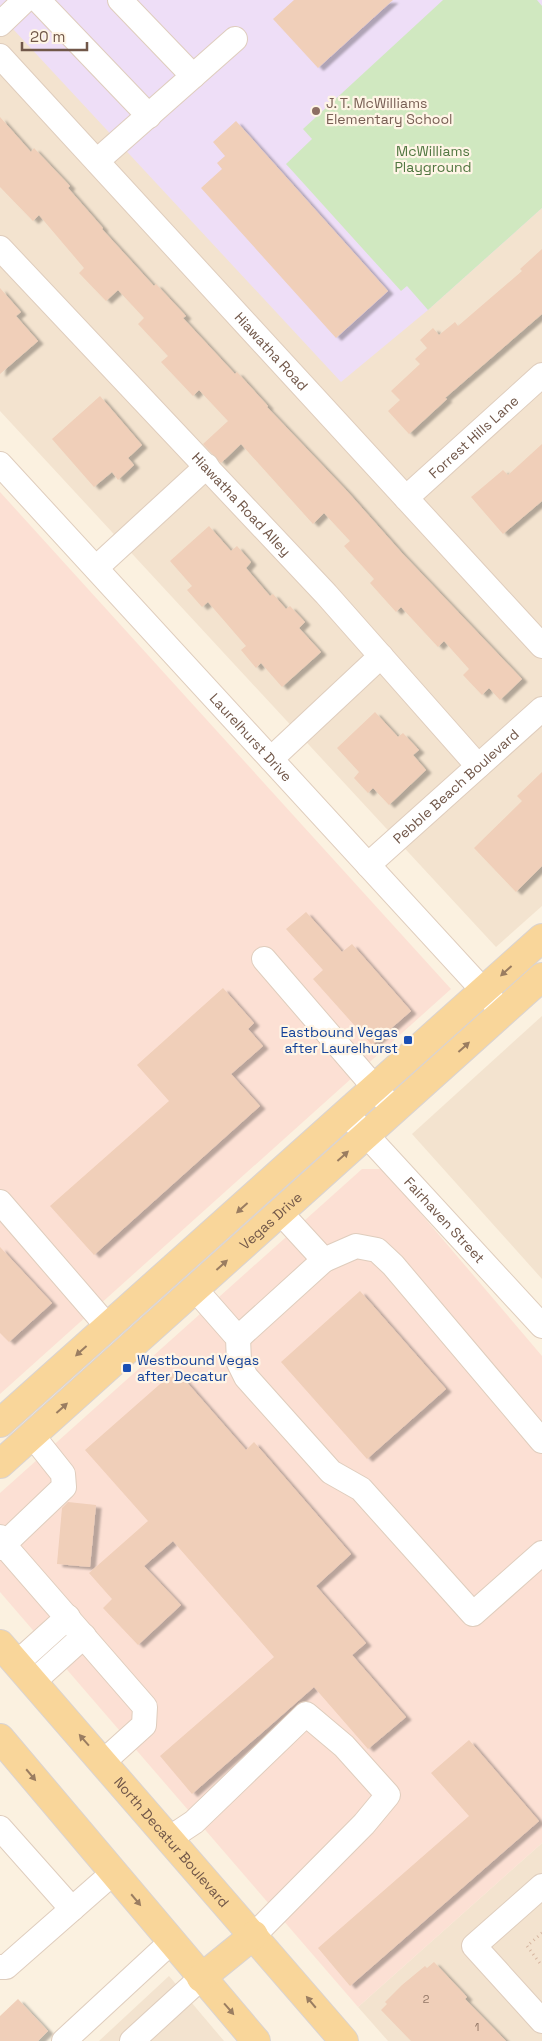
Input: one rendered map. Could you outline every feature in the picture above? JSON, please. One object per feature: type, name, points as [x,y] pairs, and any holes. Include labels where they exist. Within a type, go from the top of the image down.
[{"type":"main road","name":"Vegas Drive","points":[[0,1423],[542,938]]},
{"type":"main road","name":"Vegas Drive","points":[[0,1464],[542,977]]},
{"type":"main road","points":[[261,1191],[280,1212]]},
{"type":"main road","points":[[175,1268],[195,1289]]},
{"type":"main road","name":"North Decatur Boulevard","points":[[17,1663],[344,2041]]},
{"type":"main road","points":[[1,1742],[256,2041]]},
{"type":"main road","points":[[201,1978],[254,1935]]},
{"type":"street","points":[[0,24],[24,0]]},
{"type":"street","points":[[38,0],[149,116]]},
{"type":"street","points":[[120,0],[193,76]]},
{"type":"street","points":[[97,161],[235,39]]},
{"type":"street","name":"Hiawatha Road","points":[[0,56],[542,646]]},
{"type":"street","name":"Hiawatha Road Alley","points":[[0,248],[208,466],[326,594],[478,766]]},
{"type":"street","name":"Forrest Hills Lane","points":[[406,498],[542,375]]},
{"type":"street","name":"Laurelhurst Drive","points":[[0,464],[503,1012]]},
{"type":"street","points":[[96,568],[208,466]]},
{"type":"street","points":[[270,758],[381,656]]},
{"type":"street","name":"Pebble Beach Boulevard","points":[[368,865],[542,709]]},
{"type":"street","points":[[264,959],[394,1110]]},
{"type":"street","name":"Fairhaven Street","points":[[347,1114],[542,1326]]},
{"type":"street","points":[[0,1202],[108,1327]]},
{"type":"street","points":[[280,1212],[324,1260]]},
{"type":"street","points":[[238,1338],[324,1260],[356,1246],[377,1250],[393,1265],[542,1441]]},
{"type":"street","points":[[195,1289],[238,1338],[239,1363],[246,1377],[331,1472],[361,1489],[473,1614],[542,1553]]},
{"type":"street","points":[[32,1435],[63,1474],[64,1487],[1,1543],[68,1617],[145,1707],[144,1725],[103,1762]]},
{"type":"street","points":[[17,1663],[68,1617]]},
{"type":"street","points":[[17,1663],[84,1636]]},
{"type":"street","points":[[170,1838],[194,1822],[306,1714],[344,1746],[388,1795],[364,1824],[254,1935]]},
{"type":"street","points":[[0,1828],[72,1909]]},
{"type":"street","points":[[0,1967],[6,1967],[113,1873]]},
{"type":"street","points":[[542,1886],[474,1946],[542,2021]]},
{"type":"street","points":[[64,2041],[171,1942]]},
{"type":"street","points":[[132,2041],[201,1978]]},
{"type":"path","points":[[542,1933],[527,1946],[542,1966]]},
{"type":"shaded area","points":[[0,0],[542,0],[542,906],[496,947],[0,411]]},
{"type":"shaded area","name":"J. T. McWilliams Elementary School","points":[[0,0],[542,0],[542,208],[428,310],[341,382],[0,15]]},
{"type":"shaded area","points":[[0,492],[451,989],[0,1394]]},
{"type":"shaded area","points":[[542,1016],[542,1279],[412,1134]]},
{"type":"shaded area","points":[[362,1169],[383,1169],[542,1356],[542,1843],[358,2007],[0,1592],[0,1493]]},
{"type":"shaded area","points":[[542,1843],[542,2041],[388,2041],[358,2007]]},
{"type":"shaded area","points":[[169,1976],[224,2041],[99,2041]]},
{"type":"green space","name":"McWilliams Playground","points":[[443,0],[537,0],[542,6],[542,208],[428,310],[407,286],[401,291],[286,164],[312,139],[303,129]]},
{"type":"building","points":[[294,0],[393,0],[318,68],[273,19]]},
{"type":"building","points":[[0,117],[31,152],[34,148],[70,186],[68,188],[102,229],[154,286],[156,284],[186,316],[183,318],[235,374],[237,372],[402,553],[522,679],[500,700],[489,688],[482,695],[463,675],[469,669],[444,641],[438,647],[401,607],[396,612],[370,583],[374,579],[344,546],[350,541],[324,513],[313,524],[241,444],[221,463],[203,444],[228,421],[199,390],[193,396],[161,362],[168,356],[138,324],[144,318],[118,290],[106,301],[79,273],[84,268],[39,215],[33,221],[0,187]]},
{"type":"building","points":[[236,121],[388,291],[336,338],[201,188],[222,169],[217,163],[225,156],[213,142]]},
{"type":"building","points":[[542,249],[542,314],[445,398],[447,399],[409,434],[388,411],[400,400],[391,391],[420,364],[415,359],[427,348],[420,340],[433,328],[439,335],[455,322],[458,326],[522,271],[520,269]]},
{"type":"building","points":[[0,288],[21,312],[16,316],[38,341],[0,374]]},
{"type":"building","points":[[100,396],[142,445],[128,458],[134,465],[118,480],[112,472],[94,487],[52,439]]},
{"type":"building","points":[[542,444],[542,501],[503,534],[471,497],[503,470],[508,475]]},
{"type":"building","points":[[209,526],[231,551],[237,546],[251,562],[246,568],[270,596],[273,594],[286,609],[290,606],[305,622],[299,628],[321,652],[282,687],[261,663],[256,668],[241,650],[246,646],[208,602],[202,607],[187,590],[192,586],[170,561]]},
{"type":"building","points":[[375,712],[398,737],[403,733],[419,750],[413,755],[426,770],[389,805],[373,788],[368,793],[354,778],[359,772],[337,748]]},
{"type":"building","points":[[542,772],[542,866],[516,892],[474,848],[522,801],[517,796]]},
{"type":"building","points":[[306,912],[342,952],[352,944],[411,1011],[372,1045],[313,979],[323,970],[286,929]]},
{"type":"building","points":[[223,988],[254,1023],[248,1029],[263,1046],[231,1074],[260,1106],[94,1255],[50,1206],[169,1101],[137,1065]]},
{"type":"building","points":[[0,1247],[52,1303],[9,1342],[0,1333]]},
{"type":"building","points":[[360,1291],[446,1389],[367,1459],[281,1362]]},
{"type":"building","points":[[176,1370],[246,1450],[254,1442],[351,1554],[316,1586],[366,1643],[352,1655],[406,1717],[368,1749],[314,1687],[192,1794],[160,1756],[274,1657],[173,1541],[144,1566],[181,1605],[138,1645],[103,1608],[112,1599],[89,1573],[148,1521],[85,1450]]},
{"type":"building","points":[[68,1502],[96,1505],[90,1567],[57,1564],[62,1508]]},
{"type":"building","points":[[469,1740],[539,1821],[350,1986],[318,1948],[469,1816],[431,1773]]},
{"type":"building","points":[[434,1962],[467,1997],[465,1999],[506,2041],[411,2041],[381,2010],[387,2004],[385,2002],[402,1985],[425,1966],[427,1968]]},
{"type":"building","points":[[18,1999],[48,2031],[38,2041],[0,2041],[0,2016]]},
{"type":"place","name":"J. T. McWilliams Elementary School","points":[[316,111]]},
{"type":"place","name":"Eastbound Vegas after Laurelhurst","points":[[408,1040]]},
{"type":"place","name":"Westbound Vegas after Decatur","points":[[127,1368]]}]
